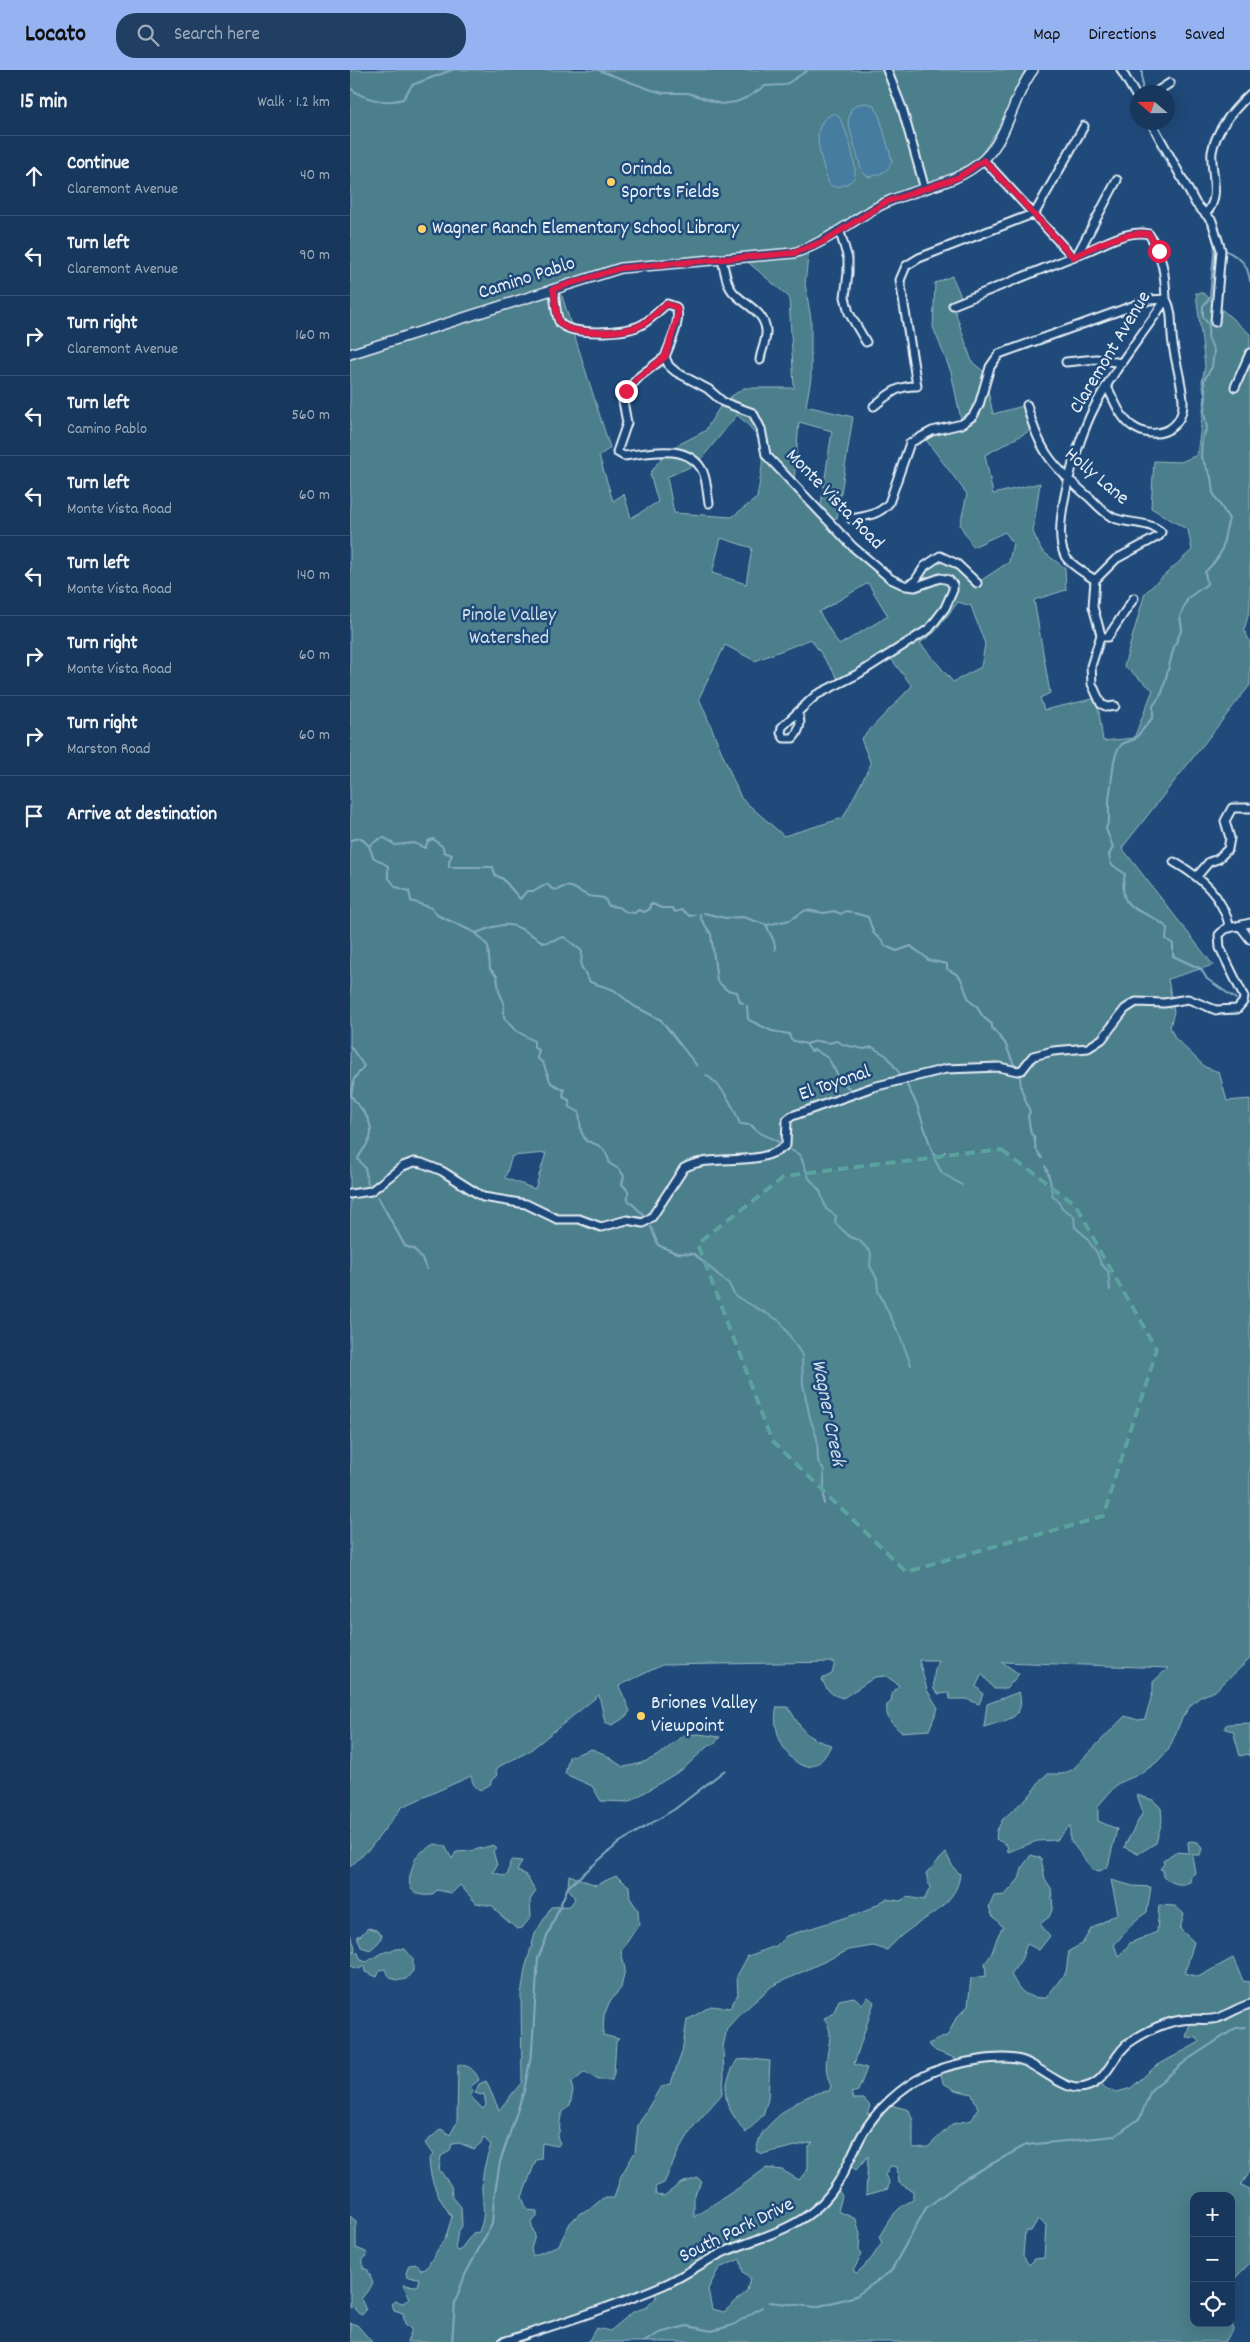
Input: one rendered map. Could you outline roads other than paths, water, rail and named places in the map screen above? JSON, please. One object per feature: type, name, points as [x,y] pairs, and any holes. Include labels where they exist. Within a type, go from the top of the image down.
[{"type":"main road","name":"Camino Pablo","points":[[350,354],[621,268],[646,264],[722,260],[794,253],[824,241],[886,202],[959,177],[984,160],[1007,126],[1033,70]]},
{"type":"street","points":[[887,70],[902,108],[925,189]]},
{"type":"street","points":[[1121,70],[1130,85]]},
{"type":"street","points":[[1206,213],[1213,196],[1215,178],[1212,152],[1215,142],[1226,121],[1250,94]]},
{"type":"street","points":[[874,406],[896,388],[906,385],[916,386],[900,280],[906,266],[919,258],[1035,213],[1084,126]]},
{"type":"street","points":[[1155,130],[1196,204],[1212,221],[1221,250],[1215,322]]},
{"type":"street","points":[[984,160],[1075,256]]},
{"type":"street","points":[[953,305],[1075,256],[1117,180]]},
{"type":"street","points":[[840,232],[848,259],[845,297],[849,313],[866,342]]},
{"type":"street","name":"Claremont Avenue","points":[[1075,256],[1128,235],[1140,232],[1149,234],[1159,251],[1165,277],[1166,299],[1122,363],[1093,410],[1069,481],[1062,509],[1059,534],[1066,557],[1095,580]]},
{"type":"street","points":[[722,260],[729,286],[734,293],[763,319],[766,336],[760,360]]},
{"type":"street","points":[[553,289],[557,303],[556,316],[564,326],[572,329],[614,332],[631,329],[642,325],[666,304],[676,307],[678,312],[676,322],[665,357],[640,376],[626,391],[623,401],[626,423],[616,452],[624,456],[658,451],[673,452],[691,459],[703,472],[709,503]]},
{"type":"street","points":[[851,519],[873,515],[883,510],[889,503],[910,443],[932,431],[962,424],[973,416],[979,406],[990,367],[999,354],[1149,300],[1166,299],[1171,314],[1172,342],[1183,404],[1179,420],[1168,431],[1150,433],[1131,426],[1107,387]]},
{"type":"street","points":[[1235,387],[1250,353]]},
{"type":"street","name":"Monte Vista Road","points":[[665,357],[669,366],[676,372],[708,389],[723,402],[753,413],[761,428],[766,455],[856,549],[891,579],[906,586]]},
{"type":"street","points":[[1066,362],[1096,359],[1122,363]]},
{"type":"street","name":"Holly Lane","points":[[1027,405],[1033,429],[1042,448],[1069,481],[1112,517],[1124,522],[1156,527],[1161,532],[1159,536],[1116,559],[1095,580]]},
{"type":"street","points":[[906,586],[915,581],[925,566],[940,556],[957,564],[977,583]]},
{"type":"street","points":[[798,714],[816,695],[858,674],[929,628],[945,608],[953,590],[953,585],[949,580],[940,578],[915,587],[906,586]]},
{"type":"street","points":[[1095,580],[1093,607],[1101,637],[1091,666],[1092,684],[1101,704],[1108,707],[1115,706]]},
{"type":"street","points":[[1101,637],[1108,637],[1134,598]]},
{"type":"street","points":[[1198,875],[1209,862],[1218,859],[1228,849],[1230,838],[1225,821],[1232,808],[1250,808]]},
{"type":"street","points":[[1174,862],[1198,875],[1224,907],[1230,928],[1250,924]]},
{"type":"street","points":[[1240,926],[1244,934],[1250,939]]},
{"type":"street","name":"El Toyonal","points":[[350,1194],[371,1191],[403,1166],[414,1162],[442,1171],[483,1197],[526,1204],[557,1219],[579,1219],[601,1227],[627,1220],[644,1223],[652,1217],[684,1168],[698,1163],[750,1158],[781,1150],[786,1145],[786,1120],[792,1116],[873,1087],[946,1069],[999,1067],[1017,1071],[1022,1070],[1033,1056],[1053,1051],[1088,1048],[1095,1045],[1125,1009],[1136,1002],[1164,1003],[1188,1000],[1216,1010],[1237,1009],[1244,1002],[1244,997],[1223,956],[1219,941],[1222,931],[1230,928]]},
{"type":"street","name":"South Park Drive","points":[[503,2342],[668,2283],[713,2257],[790,2226],[819,2206],[830,2194],[844,2173],[868,2124],[876,2113],[924,2076],[940,2069],[992,2058],[1010,2057],[1026,2061],[1077,2089],[1098,2082],[1127,2045],[1140,2036],[1171,2022],[1219,2018],[1250,2004]]},
{"type":"water","points":[[859,104],[873,105],[878,112],[892,160],[884,172],[869,177],[862,172],[848,122],[851,109]]},
{"type":"water","points":[[835,113],[839,117],[846,133],[853,155],[855,173],[851,181],[837,187],[832,186],[828,182],[818,143],[821,125],[826,118]]},
{"type":"waterway","points":[[350,88],[375,100],[390,101],[403,99],[412,85],[452,70]]},
{"type":"waterway","points":[[598,70],[663,93],[688,93],[721,104],[736,102],[765,86],[785,85],[808,70]]},
{"type":"waterway","points":[[1142,70],[1142,85]]},
{"type":"waterway","points":[[1157,145],[1169,167]]},
{"type":"waterway","points":[[1209,226],[1215,246],[1210,297],[1203,306],[1203,317],[1209,325],[1208,337],[1214,351],[1212,367],[1204,380],[1206,398],[1204,412],[1207,428],[1202,439],[1201,457],[1211,477],[1213,493],[1229,519],[1221,552],[1205,572],[1207,584],[1188,598],[1180,616],[1182,629],[1174,647],[1162,693],[1153,706],[1153,717],[1135,739],[1122,744],[1117,751],[1114,761],[1109,800],[1109,819],[1106,829],[1113,847],[1109,855],[1111,864],[1125,874],[1123,888],[1129,904],[1159,921],[1167,928],[1166,939],[1173,944],[1173,956],[1201,969],[1207,979],[1236,999]]},
{"type":"waterway","points":[[1224,249],[1242,261],[1247,269],[1250,281]]},
{"type":"waterway","name":"Wagner Creek","points":[[350,840],[361,838],[369,846],[373,857],[388,866],[388,877],[396,887],[409,891],[411,901],[432,908],[437,915],[476,933],[488,946],[490,969],[497,976],[499,991],[504,1003],[504,1018],[515,1030],[534,1041],[534,1048],[539,1050],[537,1058],[543,1063],[551,1083],[564,1090],[563,1097],[569,1100],[570,1107],[579,1112],[581,1131],[586,1141],[602,1148],[610,1164],[619,1169],[624,1176],[622,1184],[628,1191],[628,1200],[644,1215]]},
{"type":"waterway","points":[[369,846],[379,839],[385,838],[395,845],[414,843],[425,848],[428,841],[433,839],[443,847],[444,852],[452,855],[449,867],[493,867],[495,875],[503,879],[520,899],[527,891],[534,891],[547,884],[552,889],[558,890],[570,887],[589,896],[604,898],[609,906],[618,907],[627,912],[635,913],[638,910],[644,912],[650,909],[650,904],[653,904],[661,908],[672,908],[675,912],[682,910],[690,916],[695,915]]},
{"type":"waterway","points":[[704,913],[725,918],[743,917],[767,925],[790,920],[806,910],[824,913],[834,911],[841,914],[846,911],[851,912]]},
{"type":"waterway","points":[[854,913],[868,917],[874,934],[883,941],[885,946],[897,951],[911,946],[928,960],[947,964],[947,969],[961,979],[971,1002],[977,1006],[983,1016],[992,1024],[992,1028],[1005,1043],[1014,1065]]},
{"type":"waterway","points":[[700,914],[701,919],[711,934],[717,981],[727,990],[737,992],[740,1002],[743,1003]]},
{"type":"waterway","points":[[476,933],[497,926],[512,925],[544,943],[564,937],[582,951],[581,966],[590,982],[614,990],[634,1006],[661,1020],[697,1066]]},
{"type":"waterway","points":[[767,926],[775,950]]},
{"type":"waterway","points":[[747,1006],[748,1019],[772,1031],[789,1034],[791,1040],[806,1044],[817,1041],[829,1043],[837,1041],[844,1045],[864,1049],[872,1047],[887,1056],[902,1077]]},
{"type":"waterway","points":[[806,1044],[811,1051],[815,1050],[828,1058],[841,1081],[851,1090]]},
{"type":"waterway","points":[[350,1046],[364,1066],[354,1079],[351,1096],[366,1115],[370,1126],[369,1141],[358,1159],[365,1168],[368,1184]]},
{"type":"waterway","points":[[706,1075],[727,1096],[740,1124],[751,1125],[762,1134],[780,1143]]},
{"type":"waterway","points":[[1020,1077],[1021,1088],[1030,1112],[1028,1116],[1031,1134],[1034,1136],[1036,1149],[1042,1158]]},
{"type":"waterway","points":[[906,1083],[917,1105],[935,1160],[942,1173],[962,1185]]},
{"type":"waterway","points":[[791,1150],[800,1155],[809,1178],[820,1191],[826,1209],[836,1216],[835,1223],[850,1237],[859,1240],[871,1253],[870,1266],[877,1279],[878,1291],[900,1336],[911,1365]]},
{"type":"waterway","points":[[934,1154],[938,1157],[945,1152]]},
{"type":"waterway","points":[[1045,1166],[1053,1197],[1058,1200],[1062,1208],[1074,1216],[1075,1227],[1085,1236],[1097,1253],[1101,1264],[1108,1271],[1110,1290]]},
{"type":"waterway","points":[[378,1197],[405,1246],[414,1249],[427,1269]]},
{"type":"waterway","name":"Wagner Creek","points":[[651,1227],[658,1245],[676,1253],[694,1254],[729,1284],[735,1296],[780,1321],[802,1355],[803,1384],[810,1418],[817,1438],[818,1461],[824,1470],[824,1504]]},
{"type":"waterway","points":[[452,2342],[455,2302],[465,2275],[492,2224],[500,2162],[524,2091],[532,2050],[538,1958],[568,1887],[620,1842],[675,1809],[725,1770]]},
{"type":"waterway","points":[[769,2302],[816,2307],[856,2296],[891,2271],[926,2208],[966,2178],[1026,2145],[1115,2136],[1140,2118],[1151,2090],[1187,2060],[1236,2028],[1245,2027]]},
{"type":"waterway","points":[[644,2342],[659,2333],[687,2326],[712,2331],[733,2325],[762,2307]]},
{"type":"place","name":"Orinda Sports Fields","points":[[611,182]]},
{"type":"place","name":"Wagner Ranch Elementary School Library","points":[[422,229]]},
{"type":"place","name":"Briones Valley Viewpoint","points":[[641,1716]]},
{"type":"park label","name":"Pinole Valley Watershed","points":[[509,628]]}]
